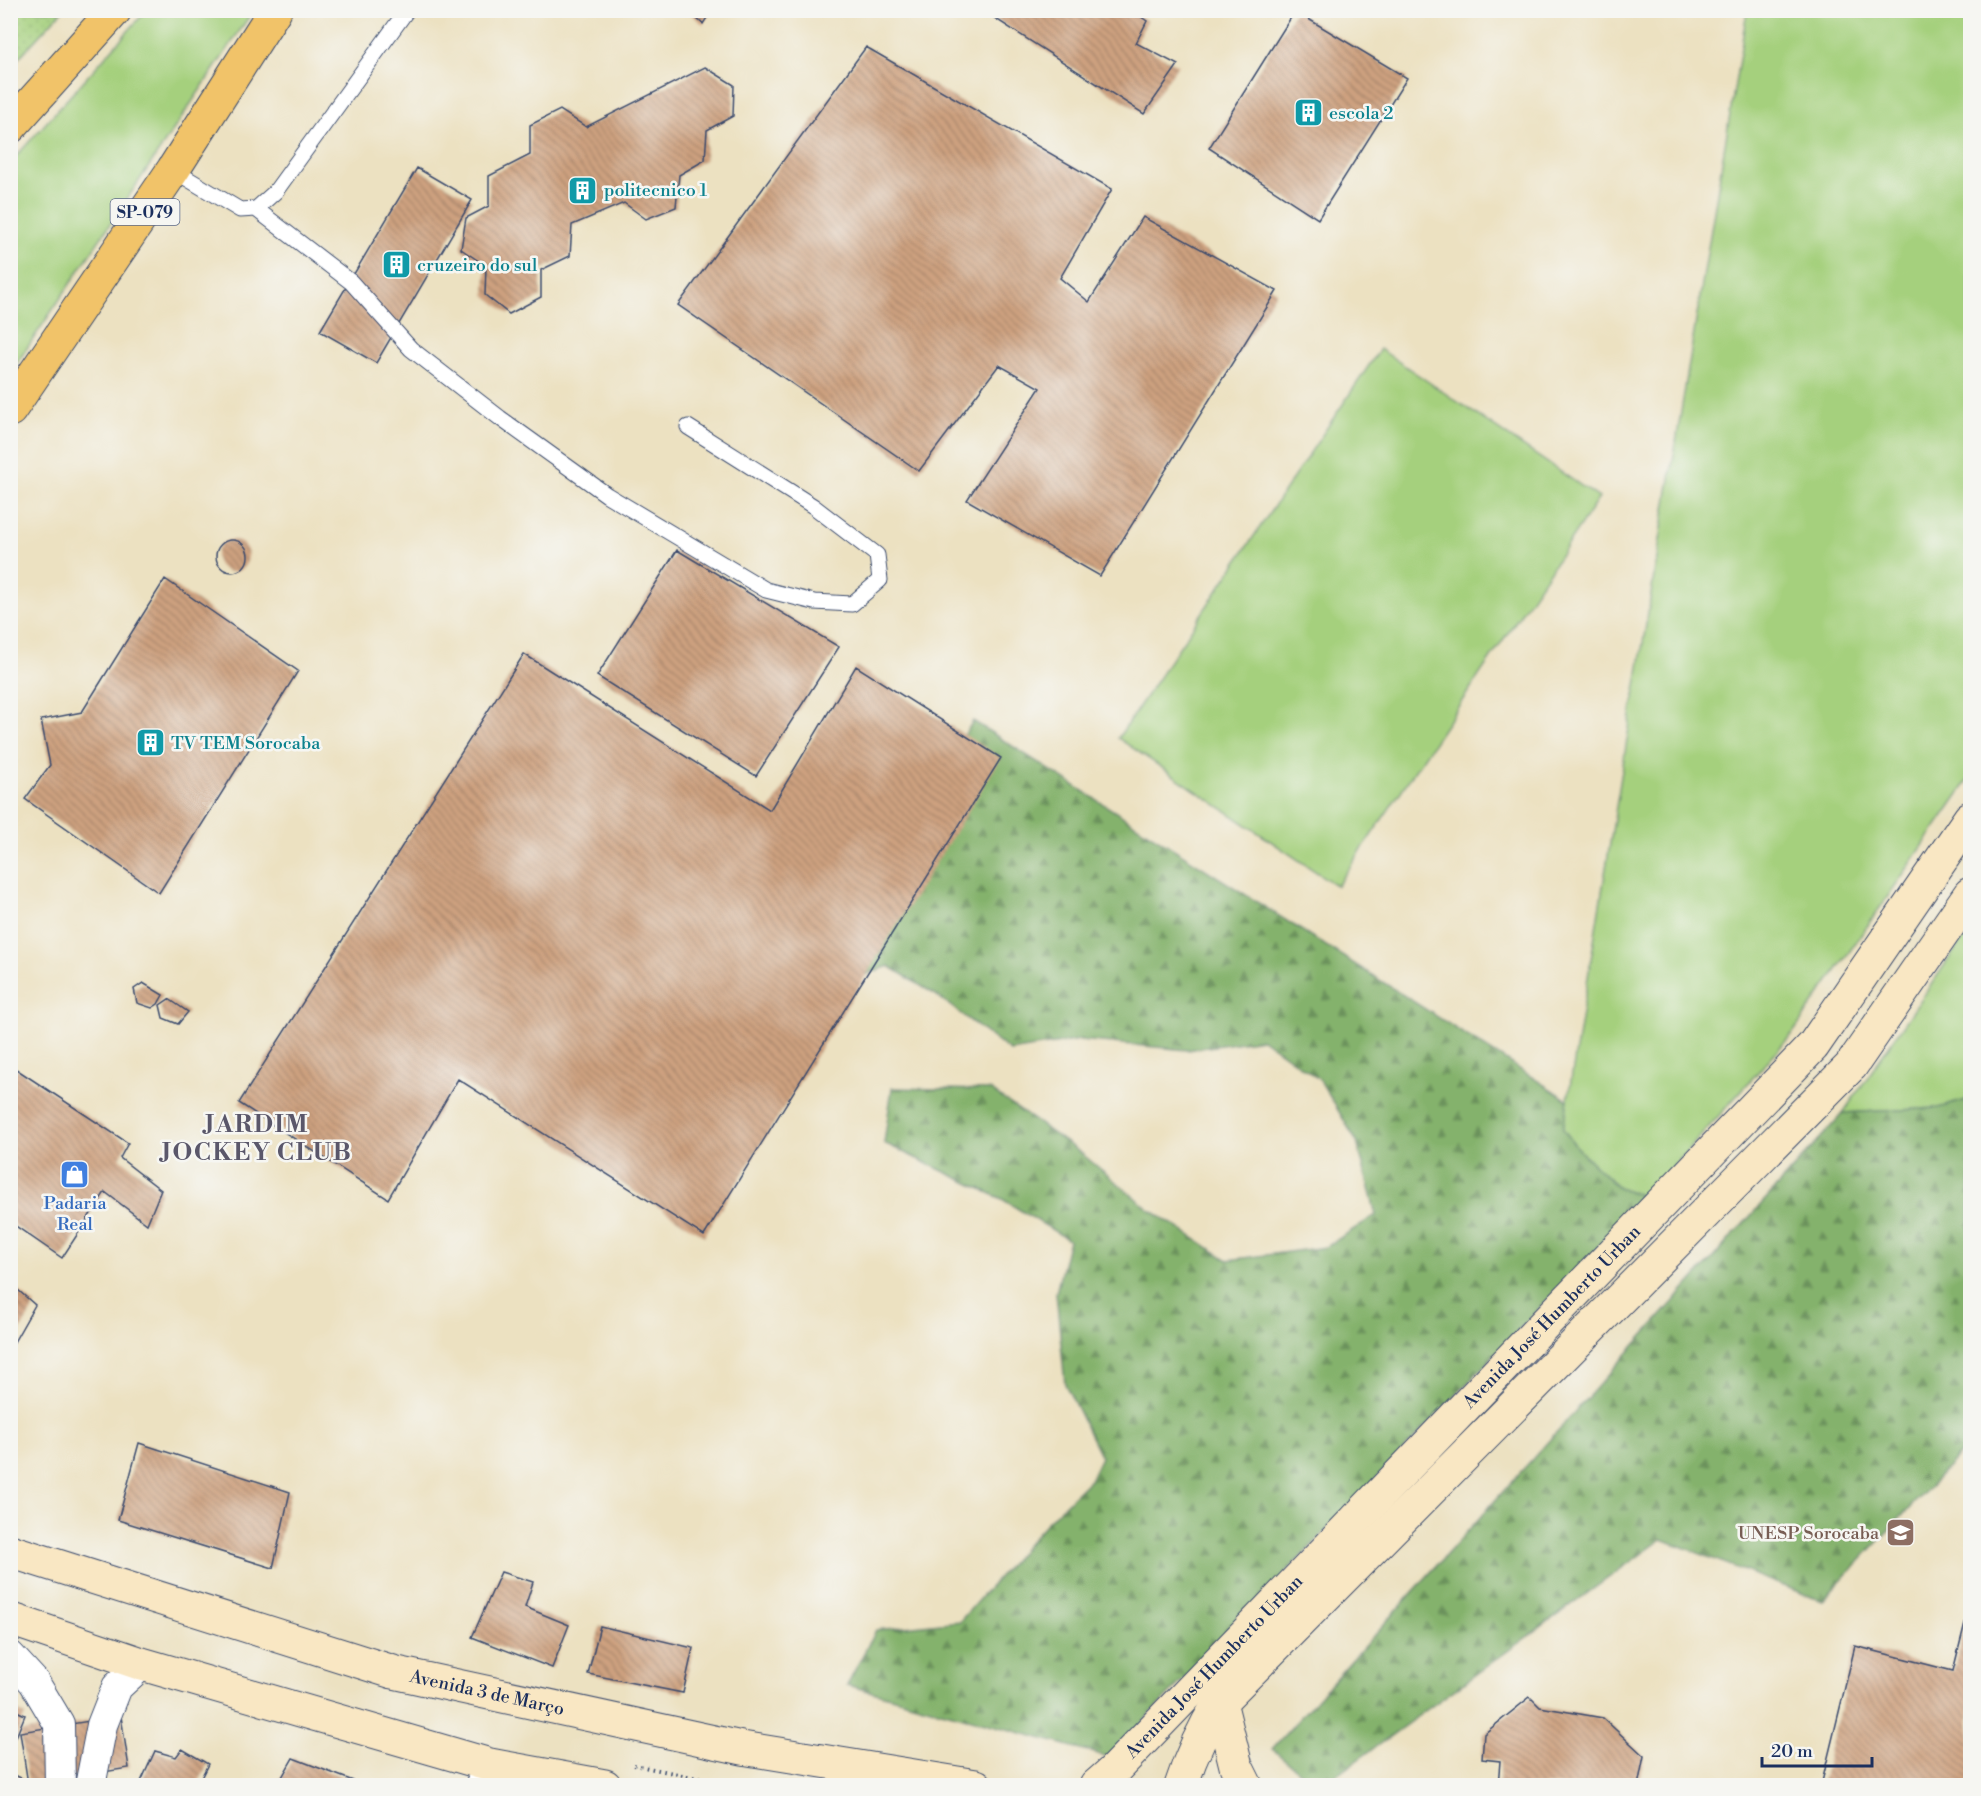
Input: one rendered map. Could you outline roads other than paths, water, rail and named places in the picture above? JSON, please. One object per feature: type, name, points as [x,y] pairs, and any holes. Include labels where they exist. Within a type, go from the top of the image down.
[{"type":"main road","points":[[10,127],[115,10]]},
{"type":"main road","name":"SP-079","points":[[10,410],[173,170],[275,10]]},
{"type":"street","name":"Avenida José Humberto Urban","points":[[1096,1785],[1112,1772],[1813,1046],[1971,818]]},
{"type":"street","name":"Avenida José Humberto Urban","points":[[1181,1785],[1202,1731],[1220,1702],[1851,1066],[1971,894]]},
{"type":"street","name":"Avenida 3 de Março","points":[[10,1551],[393,1672],[742,1748],[976,1785]]},
{"type":"street","points":[[10,1619],[485,1775],[605,1785]]},
{"type":"street","points":[[10,1656],[34,1682],[59,1724],[60,1785]]},
{"type":"street","points":[[90,1785],[102,1725],[117,1687],[142,1664]]},
{"type":"street","points":[[1220,1702],[1236,1766],[1246,1785]]},
{"type":"lane","points":[[173,170],[240,210],[256,209],[275,192],[407,10]]},
{"type":"lane","points":[[256,209],[351,282],[411,349],[500,418],[607,495],[738,574],[766,590],[824,603],[852,604],[880,580],[877,555],[813,506],[688,427]]},
{"type":"place","name":"escola 2","points":[[1308,113]]},
{"type":"place","name":"politecnico 1","points":[[583,190]]},
{"type":"place","name":"cruzeiro do sul","points":[[396,265]]},
{"type":"place","name":"TV TEM Sorocaba","points":[[150,743]]},
{"type":"place","name":"Padaria Real","points":[[75,1174]]},
{"type":"place","name":"UNESP Sorocaba","points":[[1900,1533]]},
{"type":"district","name":"JARDIM JOCKEY CLUB","points":[[257,1138]]}]
